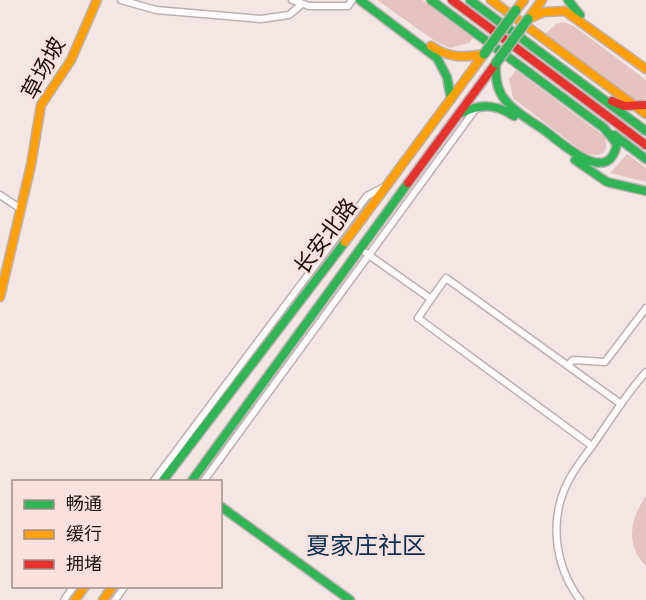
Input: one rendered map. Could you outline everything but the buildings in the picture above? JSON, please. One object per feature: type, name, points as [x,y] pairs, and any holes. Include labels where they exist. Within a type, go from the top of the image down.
[{"type":"main road","name":"草场坡","points":[[0,297],[21,210],[41,105],[71,60],[97,0]]},
{"type":"main road","points":[[360,0],[437,58],[448,76],[451,99]]},
{"type":"main road","points":[[369,0],[441,52],[453,58],[484,54]]},
{"type":"main road","points":[[431,0],[646,159]]},
{"type":"main road","points":[[452,0],[646,145]]},
{"type":"main road","points":[[470,0],[646,131]]},
{"type":"main road","points":[[491,0],[646,114]]},
{"type":"main road","name":"长安北路","points":[[164,480],[294,307],[312,287],[484,54],[517,5],[524,0]]},
{"type":"main road","name":"长安北路","points":[[193,480],[364,252],[459,114],[542,0]]},
{"type":"main road","points":[[568,0],[577,12],[646,63]]},
{"type":"main road","points":[[528,19],[544,12],[565,10],[646,69]]},
{"type":"main road","points":[[496,63],[495,79],[506,102],[583,159],[602,164],[616,151],[617,144],[604,128]]},
{"type":"main road","points":[[596,94],[624,106],[646,105]]},
{"type":"main road","points":[[459,114],[479,105],[498,106],[607,182],[646,191]]},
{"type":"main road","points":[[222,508],[339,597],[350,600]]},
{"type":"street","points":[[121,0],[156,10],[261,19],[289,15],[302,4]]},
{"type":"street","points":[[292,0],[302,4],[348,6],[352,0]]},
{"type":"street","points":[[203,480],[364,252],[479,105]]},
{"type":"street","points":[[154,480],[367,196],[387,186]]},
{"type":"street","points":[[0,195],[21,210]]},
{"type":"street","points":[[364,252],[431,299]]},
{"type":"street","points":[[592,446],[418,318],[431,299],[446,278],[621,404]]},
{"type":"street","points":[[568,365],[573,360],[605,362],[646,308]]},
{"type":"street","points":[[580,600],[568,584],[559,557],[556,530],[560,504],[569,479],[646,372]]},
{"type":"shaded area","points":[[377,0],[422,0],[473,38],[469,43],[450,48],[435,41]]},
{"type":"shaded area","points":[[564,22],[574,26],[646,80],[646,98],[640,102],[632,100],[544,35],[556,24]]},
{"type":"shaded area","points":[[516,70],[605,137],[605,151],[599,155],[584,153],[513,98],[509,79]]},
{"type":"shaded area","points":[[627,154],[646,168],[646,182],[610,173]]},
{"type":"shaded area","points":[[646,496],[646,566],[635,549],[632,532],[636,514]]},
{"type":"traffic: fast","points":[[360,0],[437,58],[447,77],[451,99]]},
{"type":"traffic: fast","points":[[431,0],[604,128],[617,144],[612,157],[604,162],[584,158],[515,110],[499,89],[496,79],[496,63]]},
{"type":"traffic: fast","points":[[470,0],[646,131]]},
{"type":"traffic: fast","points":[[568,0],[580,15]]},
{"type":"traffic: fast","points":[[484,54],[516,10]]},
{"type":"traffic: fast","points":[[496,63],[528,19]]},
{"type":"traffic: fast","points":[[459,114],[487,106],[514,116]]},
{"type":"traffic: fast","points":[[614,135],[646,159]]},
{"type":"traffic: fast","points":[[575,160],[607,182],[646,191]]},
{"type":"traffic: fast","points":[[192,480],[408,183]]},
{"type":"traffic: fast","points":[[164,480],[345,242]]},
{"type":"traffic: fast","points":[[222,507],[350,600]]},
{"type":"traffic: slow","points":[[0,297],[31,165],[41,105],[71,60],[97,0]]},
{"type":"traffic: slow","points":[[491,0],[646,114]]},
{"type":"traffic: slow","points":[[516,10],[524,0]]},
{"type":"traffic: slow","points":[[528,19],[542,0]]},
{"type":"traffic: slow","points":[[528,19],[544,12],[565,11],[646,69]]},
{"type":"traffic: slow","points":[[431,46],[456,56],[484,54]]},
{"type":"traffic: slow","points":[[345,242],[484,54]]},
{"type":"traffic: slow","points":[[75,600],[84,588]]},
{"type":"traffic: slow","points":[[103,600],[112,588]]},
{"type":"traffic: jam","points":[[452,0],[646,145]]},
{"type":"traffic: jam","points":[[408,183],[496,63]]},
{"type":"traffic: jam","points":[[612,101],[624,106],[646,105]]},
{"type":"district","name":"夏家庄社区","points":[[366,545]]}]
